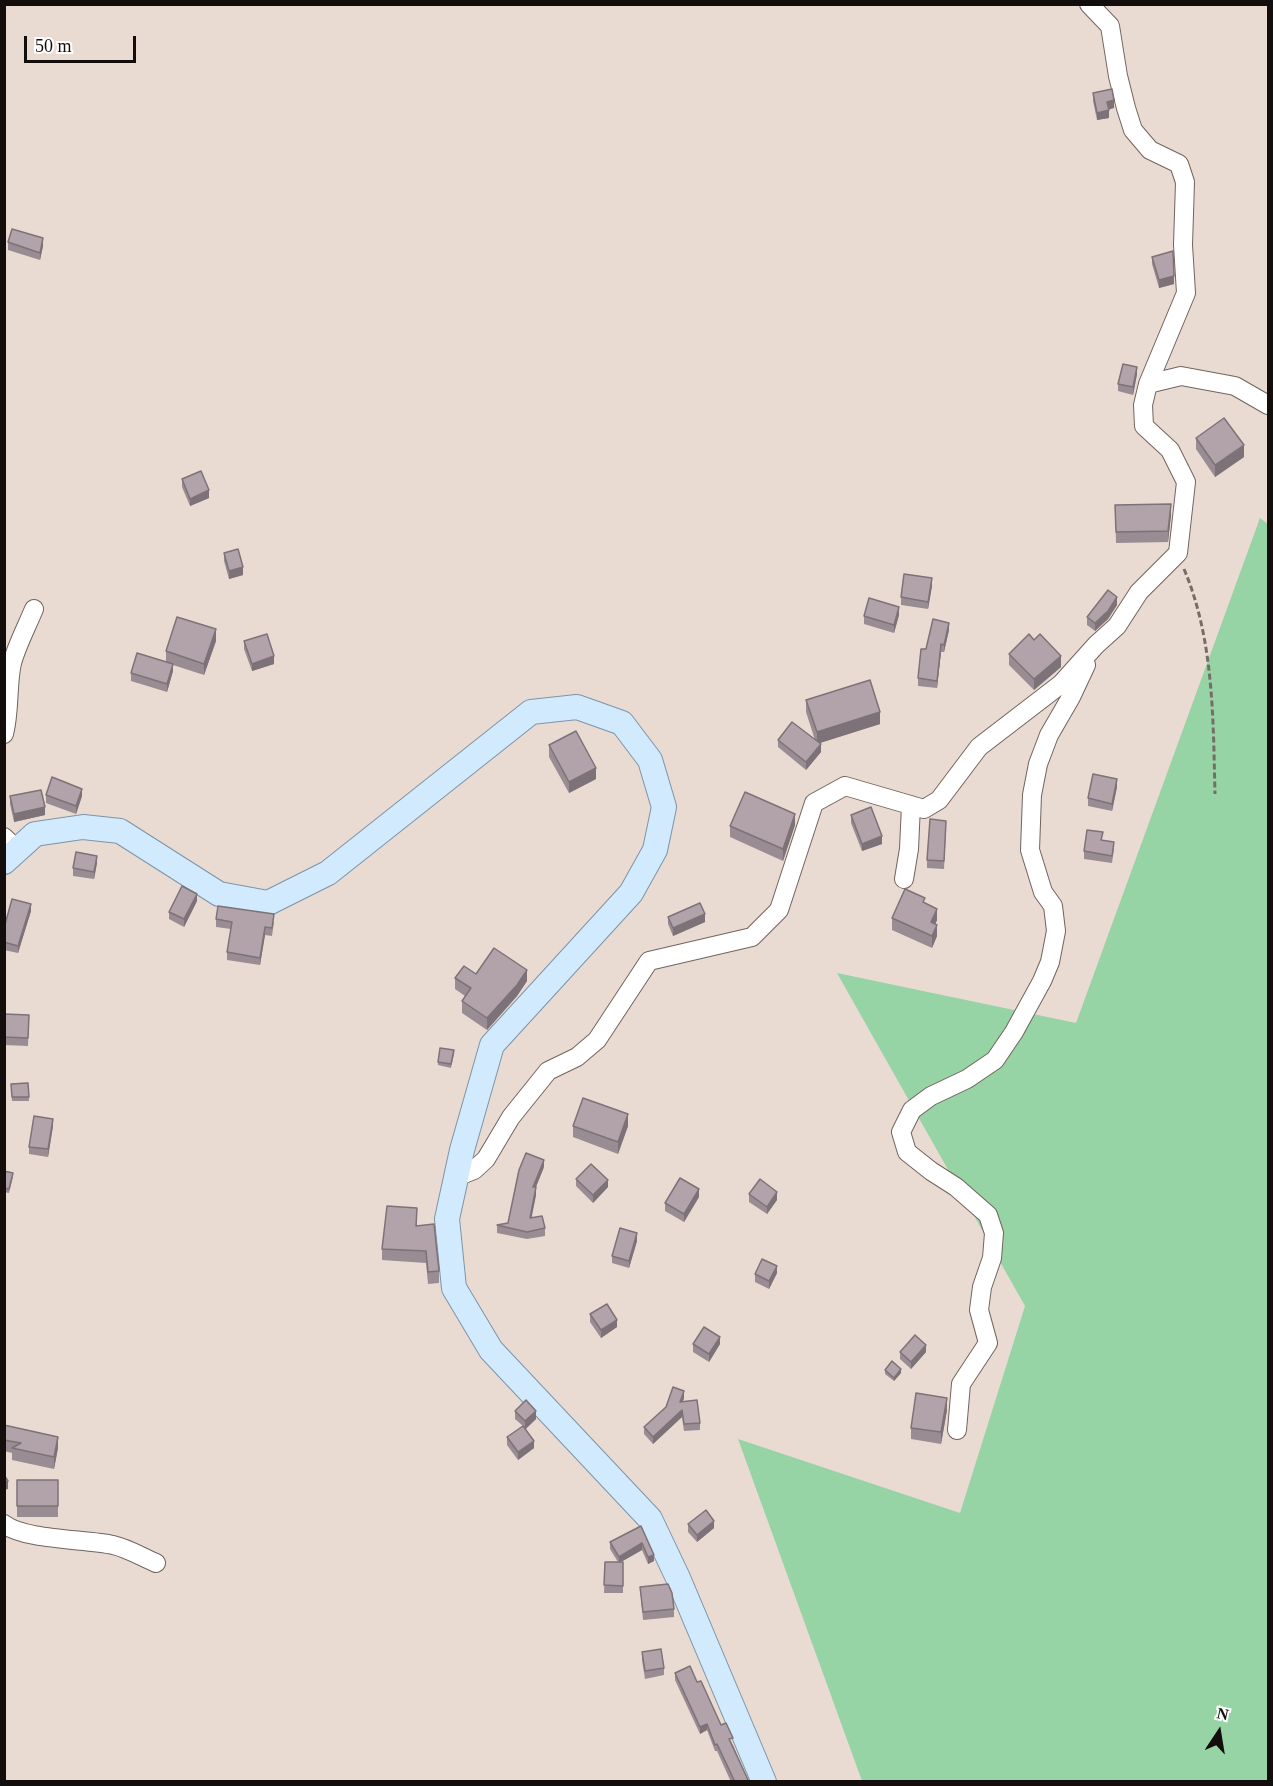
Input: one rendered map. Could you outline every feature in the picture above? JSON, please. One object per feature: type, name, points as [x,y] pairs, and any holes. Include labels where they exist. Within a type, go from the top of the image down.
[{"type":"main road","points":[[9,850],[35,834],[83,827],[120,831],[219,894],[268,903],[328,873],[531,712],[577,707],[622,723],[650,760],[664,807],[655,850],[631,893],[492,1045],[462,1150],[447,1219],[454,1288],[491,1350],[650,1519],[683,1588],[764,1782]]},
{"type":"street","points":[[456,1177],[474,1170],[486,1159],[511,1117],[548,1071],[577,1057],[597,1040],[649,961],[752,937],[779,910],[814,803],[845,786],[924,809],[939,800],[979,747],[1061,684],[1096,645],[1117,626],[1139,592],[1178,553],[1186,482],[1170,450],[1144,426],[1143,405],[1148,384],[1186,293],[1183,246],[1185,182],[1179,164],[1150,150],[1133,130],[1125,108],[1110,26],[1089,4]]},
{"type":"street","points":[[1148,384],[1181,375],[1235,386],[1269,405]]},
{"type":"street","points":[[4,734],[8,720],[9,681],[13,660],[34,609]]},
{"type":"street","points":[[957,1430],[961,1384],[988,1343],[979,1311],[982,1287],[992,1258],[994,1233],[988,1215],[956,1187],[907,1152],[901,1132],[912,1110],[931,1096],[967,1079],[995,1060],[1014,1032],[1050,962],[1056,931],[1053,906],[1043,892],[1030,850],[1032,795],[1038,764],[1049,735],[1071,697],[1096,645]]},
{"type":"street","points":[[904,879],[911,805]]},
{"type":"street","points":[[4,1524],[10,1529],[25,1533],[115,1545],[156,1563]]},
{"type":"path","points":[[1178,553],[1190,583],[1203,632],[1211,680],[1215,794]]},
{"type":"green space","points":[[1260,518],[1268,524],[1268,1781],[862,1781],[738,1439],[960,1513],[1025,1306],[837,973],[1076,1023]]},
{"type":"building","points":[[1112,89],[1114,100],[1107,102],[1109,110],[1097,113],[1093,93]]},
{"type":"building","points":[[12,229],[43,238],[40,253],[8,242]]},
{"type":"building","points":[[1173,251],[1174,276],[1159,280],[1152,257]]},
{"type":"building","points":[[1123,364],[1137,367],[1133,387],[1118,384]]},
{"type":"building","points":[[1224,418],[1244,445],[1215,465],[1196,438]]},
{"type":"building","points":[[201,471],[209,490],[190,499],[182,479]]},
{"type":"building","points":[[1171,504],[1168,531],[1116,532],[1115,505]]},
{"type":"building","points":[[238,549],[243,567],[229,571],[224,553]]},
{"type":"building","points":[[904,574],[932,578],[928,602],[901,597]]},
{"type":"building","points":[[1108,590],[1117,597],[1108,611],[1095,623],[1087,617]]},
{"type":"building","points":[[869,598],[899,607],[894,625],[864,616]]},
{"type":"building","points":[[177,617],[216,629],[204,664],[166,651]]},
{"type":"building","points":[[933,619],[949,623],[944,645],[941,644],[937,681],[918,678],[921,649],[926,649]]},
{"type":"building","points":[[267,634],[274,656],[252,664],[244,641]]},
{"type":"building","points":[[1029,634],[1034,640],[1040,634],[1061,656],[1034,679],[1009,654]]},
{"type":"building","points":[[137,653],[173,664],[167,684],[131,673]]},
{"type":"building","points":[[870,680],[880,712],[817,732],[806,700]]},
{"type":"building","points":[[792,722],[821,744],[806,762],[778,740]]},
{"type":"building","points":[[576,731],[596,768],[569,782],[549,745]]},
{"type":"building","points":[[1093,774],[1117,779],[1112,804],[1088,798]]},
{"type":"building","points":[[52,777],[82,789],[76,806],[46,795]]},
{"type":"building","points":[[41,790],[45,807],[14,814],[10,796]]},
{"type":"building","points":[[745,792],[795,814],[783,849],[730,826]]},
{"type":"building","points":[[871,807],[882,836],[862,844],[851,815]]},
{"type":"building","points":[[930,819],[946,821],[944,861],[927,860]]},
{"type":"building","points":[[1087,830],[1103,832],[1101,840],[1114,842],[1112,856],[1084,851]]},
{"type":"building","points":[[76,852],[97,856],[94,872],[73,868]]},
{"type":"building","points":[[182,886],[197,894],[184,919],[169,912]]},
{"type":"building","points":[[905,889],[925,898],[923,902],[937,909],[931,922],[937,925],[932,936],[892,918]]},
{"type":"building","points":[[12,899],[31,904],[18,946],[4,942],[4,928]]},
{"type":"building","points":[[700,903],[705,914],[673,928],[668,917]]},
{"type":"building","points":[[218,906],[274,914],[272,928],[265,927],[260,958],[227,952],[232,922],[216,919]]},
{"type":"building","points":[[494,948],[527,970],[517,985],[487,1018],[462,1001],[471,988],[455,978],[464,966],[476,974]]},
{"type":"building","points":[[4,1014],[29,1015],[28,1038],[4,1037]]},
{"type":"building","points":[[440,1048],[454,1050],[451,1064],[438,1062]]},
{"type":"building","points":[[28,1083],[29,1097],[12,1097],[11,1084]]},
{"type":"building","points":[[583,1098],[628,1114],[618,1142],[573,1126]]},
{"type":"building","points":[[34,1116],[53,1119],[48,1149],[29,1147]]},
{"type":"building","points":[[526,1153],[544,1160],[533,1187],[536,1187],[530,1218],[542,1216],[545,1228],[527,1232],[497,1225],[508,1223],[519,1170]]},
{"type":"building","points":[[591,1164],[608,1180],[593,1195],[576,1179]]},
{"type":"building","points":[[4,1171],[13,1173],[9,1189],[4,1188]]},
{"type":"building","points":[[680,1178],[699,1189],[684,1214],[665,1203]]},
{"type":"building","points":[[760,1179],[777,1192],[767,1207],[749,1194]]},
{"type":"building","points":[[387,1206],[417,1208],[416,1226],[434,1224],[439,1271],[428,1272],[426,1251],[382,1249]]},
{"type":"building","points":[[620,1228],[637,1233],[629,1261],[612,1256]]},
{"type":"building","points":[[762,1259],[777,1266],[769,1281],[755,1274]]},
{"type":"building","points":[[607,1304],[617,1320],[601,1330],[590,1314]]},
{"type":"building","points":[[704,1327],[720,1337],[709,1354],[693,1344]]},
{"type":"building","points":[[915,1335],[926,1345],[911,1362],[900,1352]]},
{"type":"building","points":[[892,1361],[901,1369],[894,1378],[885,1370]]},
{"type":"building","points":[[673,1387],[684,1391],[680,1402],[697,1400],[700,1423],[684,1424],[682,1410],[653,1437],[644,1427],[666,1407]]},
{"type":"building","points":[[916,1393],[947,1398],[941,1432],[911,1428]]},
{"type":"building","points":[[526,1400],[536,1411],[525,1421],[515,1411]]},
{"type":"building","points":[[4,1425],[58,1437],[54,1457],[12,1448],[21,1443],[4,1440]]},
{"type":"building","points":[[523,1426],[534,1441],[518,1452],[507,1437]]},
{"type":"building","points":[[17,1480],[58,1480],[58,1506],[17,1506]]},
{"type":"building","points":[[706,1510],[714,1521],[697,1535],[688,1524]]},
{"type":"building","points":[[641,1526],[654,1555],[648,1557],[642,1543],[619,1557],[610,1542]]},
{"type":"building","points":[[605,1562],[623,1562],[623,1586],[604,1585]]},
{"type":"building","points":[[668,1584],[674,1609],[643,1612],[640,1587]]},
{"type":"building","points":[[661,1649],[664,1668],[645,1671],[642,1652]]},
{"type":"building","points":[[690,1666],[697,1682],[701,1681],[721,1725],[726,1723],[733,1738],[729,1739],[749,1782],[735,1782],[717,1744],[715,1745],[707,1724],[700,1727],[675,1673]]}]
